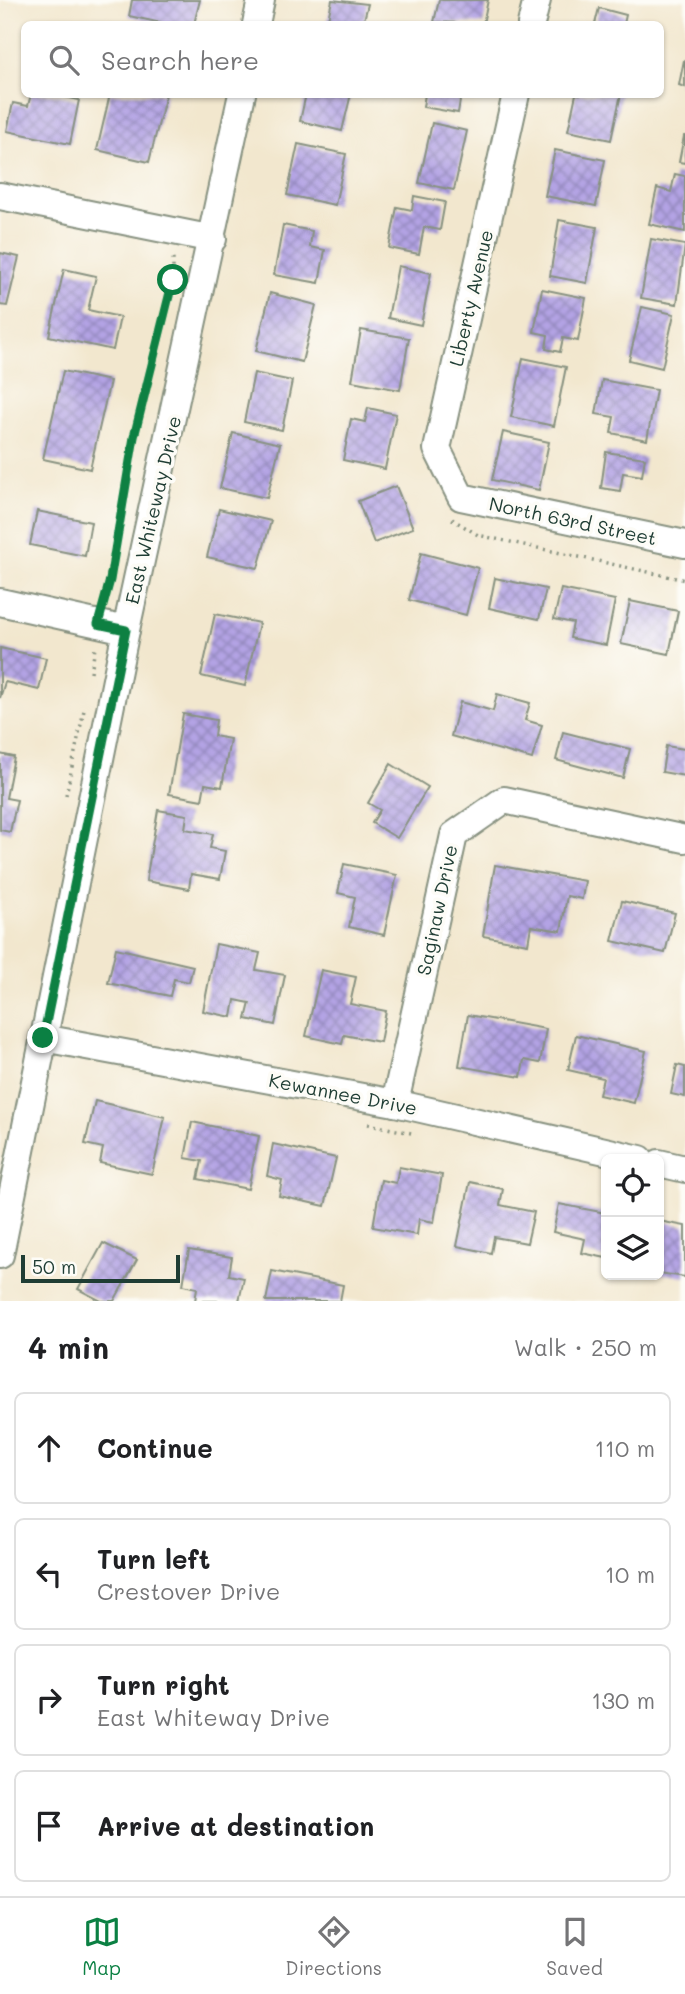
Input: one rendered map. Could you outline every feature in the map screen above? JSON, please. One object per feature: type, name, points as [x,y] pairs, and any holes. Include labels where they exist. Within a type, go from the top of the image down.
[{"type":"street","points":[[257,21],[261,0]]},
{"type":"street","points":[[532,21],[537,0]]},
{"type":"street","name":"East Whiteway Drive","points":[[0,1255],[126,630],[213,239],[241,98]]},
{"type":"street","name":"Liberty Avenue","points":[[454,505],[437,449],[515,98]]},
{"type":"street","points":[[0,196],[213,239]]},
{"type":"street","name":"North 63rd Street","points":[[454,505],[684,538]]},
{"type":"street","points":[[0,602],[126,630]]},
{"type":"street","name":"Saginaw Drive","points":[[395,1103],[454,835],[504,800],[685,839]]},
{"type":"street","name":"Kewannee Drive","points":[[43,1038],[395,1103],[618,1154]]},
{"type":"street","points":[[664,1164],[685,1170]]},
{"type":"path","points":[[98,624],[110,580],[134,437],[173,280],[176,232]]},
{"type":"path","points":[[454,505],[453,522],[478,535],[685,580]]},
{"type":"building","points":[[132,0],[200,0],[195,21],[152,21],[129,16]]},
{"type":"building","points":[[332,0],[368,4],[364,21],[328,21]]},
{"type":"building","points":[[439,0],[488,0],[484,21],[434,21]]},
{"type":"building","points":[[599,8],[626,15],[625,21],[596,21]]},
{"type":"building","points":[[685,61],[685,87],[679,85]]},
{"type":"building","points":[[30,98],[79,100],[70,144],[7,131],[13,103],[28,106]]},
{"type":"building","points":[[109,98],[165,98],[149,162],[97,150]]},
{"type":"building","points":[[305,98],[350,98],[342,131],[300,121]]},
{"type":"building","points":[[424,98],[460,98],[458,113],[423,107]]},
{"type":"building","points":[[575,98],[620,98],[611,140],[568,131]]},
{"type":"building","points":[[432,123],[467,131],[454,190],[419,183]]},
{"type":"building","points":[[685,136],[685,163],[679,162]]},
{"type":"building","points":[[298,144],[346,154],[335,205],[287,195]]},
{"type":"building","points":[[555,150],[605,160],[596,206],[545,196]]},
{"type":"building","points":[[675,174],[685,176],[685,232],[649,224],[657,188],[671,192]]},
{"type":"building","points":[[414,196],[445,202],[440,230],[424,227],[419,254],[389,248],[397,207],[412,210]]},
{"type":"building","points":[[559,220],[597,227],[587,283],[550,276]]},
{"type":"building","points":[[283,225],[312,231],[310,247],[325,250],[319,283],[274,275]]},
{"type":"building","points":[[651,239],[685,245],[677,304],[641,298]]},
{"type":"building","points":[[0,253],[19,257],[7,306],[0,305]]},
{"type":"building","points":[[398,266],[431,273],[421,325],[388,318]]},
{"type":"building","points":[[64,269],[96,276],[88,310],[120,317],[113,350],[49,336]]},
{"type":"building","points":[[542,289],[586,298],[578,341],[563,338],[560,352],[546,349],[548,335],[534,332]]},
{"type":"building","points":[[270,293],[316,305],[302,362],[256,351]]},
{"type":"building","points":[[642,307],[674,314],[662,368],[629,360]]},
{"type":"building","points":[[361,330],[409,338],[400,390],[352,381]]},
{"type":"building","points":[[523,358],[566,367],[554,426],[511,417]]},
{"type":"building","points":[[63,371],[110,381],[90,469],[43,459]]},
{"type":"building","points":[[254,373],[292,381],[282,430],[244,422]]},
{"type":"building","points":[[602,380],[656,390],[647,440],[611,433],[614,417],[596,414]]},
{"type":"building","points":[[368,408],[396,414],[385,469],[343,460],[351,419],[365,422]]},
{"type":"building","points":[[503,432],[549,442],[539,490],[492,480]]},
{"type":"building","points":[[233,433],[280,444],[267,498],[220,488]]},
{"type":"building","points":[[606,452],[645,458],[642,476],[623,473],[620,491],[601,488]]},
{"type":"building","points":[[396,486],[413,528],[374,543],[358,501]]},
{"type":"building","points":[[219,509],[271,521],[258,568],[207,557]]},
{"type":"building","points":[[37,511],[91,522],[85,556],[30,545]]},
{"type":"building","points":[[421,553],[478,568],[466,615],[409,600]]},
{"type":"building","points":[[495,578],[546,589],[539,619],[489,608]]},
{"type":"building","points":[[561,589],[615,600],[606,645],[570,638],[573,623],[554,619]]},
{"type":"building","points":[[630,601],[678,611],[669,654],[621,644]]},
{"type":"building","points":[[215,614],[259,623],[245,686],[201,676]]},
{"type":"building","points":[[0,648],[46,658],[39,690],[5,682],[0,698]]},
{"type":"building","points":[[497,694],[530,703],[525,720],[542,725],[532,759],[451,736],[460,702],[493,711]]},
{"type":"building","points":[[183,714],[216,720],[214,736],[230,739],[222,787],[205,784],[202,800],[169,794]]},
{"type":"building","points":[[563,732],[630,749],[623,778],[556,760]]},
{"type":"building","points":[[666,746],[685,749],[685,776],[662,772]]},
{"type":"building","points":[[0,754],[14,757],[6,798],[17,800],[10,832],[0,830]]},
{"type":"building","points":[[391,764],[428,787],[397,838],[372,823],[380,810],[368,803]]},
{"type":"building","points":[[158,810],[187,815],[185,829],[213,834],[210,848],[225,851],[220,879],[191,874],[189,889],[146,881]]},
{"type":"building","points":[[344,864],[397,875],[384,935],[349,927],[355,897],[338,893]]},
{"type":"building","points":[[495,865],[585,881],[582,899],[567,896],[561,931],[531,926],[528,944],[483,936]]},
{"type":"building","points":[[622,901],[675,913],[665,953],[612,941]]},
{"type":"building","points":[[216,944],[260,953],[256,970],[285,975],[275,1025],[246,1019],[250,1003],[235,1000],[232,1017],[203,1011]]},
{"type":"building","points":[[116,948],[193,966],[189,982],[174,979],[170,996],[108,983]]},
{"type":"building","points":[[321,970],[356,977],[350,1004],[386,1011],[380,1042],[344,1035],[342,1044],[306,1036]]},
{"type":"building","points":[[468,1015],[546,1029],[540,1063],[524,1060],[521,1077],[459,1066]]},
{"type":"building","points":[[576,1035],[646,1051],[634,1103],[599,1095],[603,1078],[568,1070]]},
{"type":"building","points":[[677,1065],[685,1067],[685,1097],[671,1094]]},
{"type":"building","points":[[95,1101],[165,1117],[152,1174],[100,1163],[103,1148],[85,1144]]},
{"type":"building","points":[[192,1122],[259,1136],[248,1189],[198,1179],[202,1161],[185,1158]]},
{"type":"building","points":[[273,1144],[336,1158],[325,1206],[279,1196],[282,1180],[267,1176]]},
{"type":"building","points":[[399,1167],[442,1175],[434,1222],[419,1219],[417,1235],[373,1227],[381,1180],[396,1183]]},
{"type":"building","points":[[470,1182],[503,1189],[500,1205],[534,1212],[527,1243],[494,1237],[491,1253],[457,1246]]},
{"type":"building","points":[[559,1204],[601,1212],[601,1257],[582,1253],[585,1239],[553,1232]]},
{"type":"building","points":[[664,1222],[685,1226],[685,1277],[664,1274]]},
{"type":"building","points":[[103,1243],[137,1260],[114,1301],[101,1301],[78,1289]]},
{"type":"building","points":[[189,1250],[232,1257],[229,1275],[244,1278],[239,1301],[195,1301],[197,1288],[183,1285]]},
{"type":"building","points":[[272,1271],[343,1285],[340,1301],[266,1301]]},
{"type":"route","points":[[43,1038],[126,630],[98,624],[100,611],[110,580],[123,489],[134,437],[173,280]]}]
